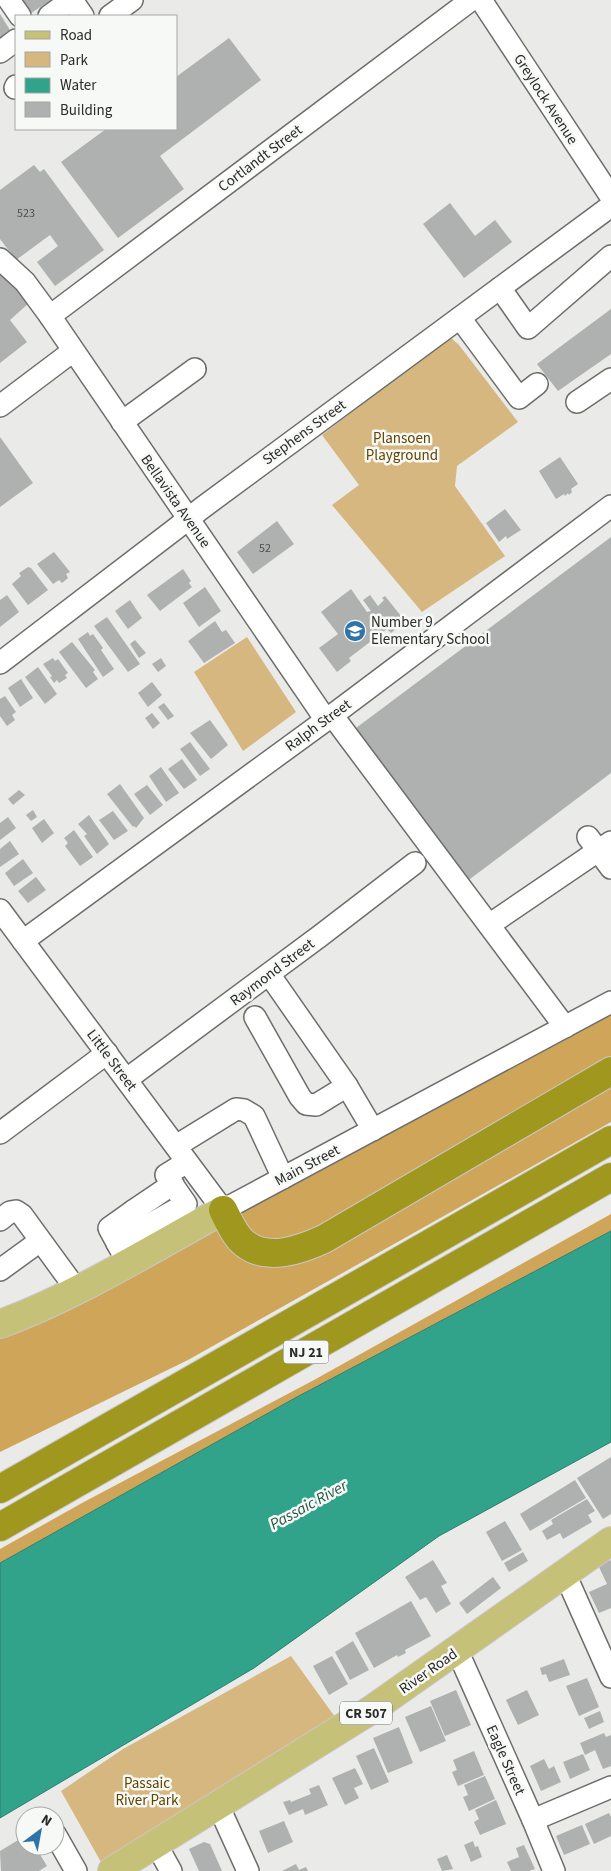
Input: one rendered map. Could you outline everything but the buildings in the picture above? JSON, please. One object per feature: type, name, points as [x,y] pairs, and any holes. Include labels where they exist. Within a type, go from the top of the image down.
[{"type":"highway","points":[[223,1210],[234,1232],[244,1243],[258,1250],[275,1253],[309,1246],[611,1071]]},
{"type":"highway","name":"NJ 21","points":[[0,1489],[611,1140]]},
{"type":"highway","name":"NJ 21","points":[[0,1527],[611,1177]]},
{"type":"highway","points":[[0,1472],[282,1328]]},
{"type":"main road","name":"Main Street","points":[[0,1324],[48,1304],[76,1289],[122,1253],[145,1229],[185,1202],[223,1210]]},
{"type":"main road","name":"River Road","points":[[112,1871],[371,1710],[611,1541]]},
{"type":"street","points":[[9,0],[19,15]]},
{"type":"street","points":[[50,15],[71,0],[82,15]]},
{"type":"street","points":[[111,15],[132,0]]},
{"type":"street","name":"Cortlandt Street","points":[[50,316],[471,0]]},
{"type":"street","name":"Greylock Avenue","points":[[482,0],[611,197]]},
{"type":"street","points":[[0,52],[15,41]]},
{"type":"street","name":"Stephens Street","points":[[0,663],[202,508],[611,206]]},
{"type":"street","points":[[500,288],[528,328],[611,256]]},
{"type":"street","name":"Bellavista Avenue","points":[[0,259],[25,282],[50,316],[189,519],[329,718],[489,925],[565,1027]]},
{"type":"street","points":[[460,318],[519,398],[536,384]]},
{"type":"street","points":[[0,406],[73,351]]},
{"type":"street","points":[[122,422],[195,369]]},
{"type":"street","points":[[577,402],[611,379]]},
{"type":"street","name":"Ralph Street","points":[[23,941],[329,718],[611,506]]},
{"type":"street","points":[[489,925],[599,843],[611,868]]},
{"type":"street","name":"Raymond Street","points":[[127,1079],[273,980],[415,863]]},
{"type":"street","name":"Little Street","points":[[2,916],[127,1079],[223,1210]]},
{"type":"street","points":[[273,980],[347,1086],[373,1130]]},
{"type":"street","name":"Main Street","points":[[223,1210],[611,1002]]},
{"type":"street","points":[[256,1017],[300,1097],[306,1104],[316,1105],[347,1086]]},
{"type":"street","points":[[0,1133],[107,1053]]},
{"type":"street","points":[[185,1202],[166,1176],[182,1154],[236,1109],[244,1110],[254,1116],[283,1178]]},
{"type":"street","points":[[122,1253],[109,1228],[145,1229],[185,1202],[204,1184]]},
{"type":"street","points":[[0,1220],[10,1212],[16,1211],[22,1215],[76,1289]]},
{"type":"street","points":[[0,1270],[40,1241]]},
{"type":"street","points":[[565,1574],[611,1677]]},
{"type":"street","name":"Eagle Street","points":[[457,1650],[554,1871]]},
{"type":"street","points":[[533,1820],[611,1787]]},
{"type":"street","points":[[218,1805],[248,1871]]},
{"type":"street","points":[[156,1844],[171,1871]]},
{"type":"street","points":[[65,1852],[76,1871]]},
{"type":"green space","name":"Plansoen Playground","points":[[450,337],[459,345],[518,422],[457,466],[455,486],[505,556],[422,612],[332,505],[359,485],[322,435]]},
{"type":"green space","points":[[247,637],[296,712],[243,751],[194,672]]},
{"type":"green space","name":"Passaic River Park","points":[[291,1656],[343,1728],[106,1871],[61,1791],[123,1749]]},
{"type":"shaded area","points":[[611,1008],[611,1122],[188,1360],[0,1452],[0,1327]]},
{"type":"shaded area","points":[[611,1214],[611,1231],[295,1398],[0,1563],[0,1549],[82,1503],[314,1380]]},
{"type":"water","name":"Passaic River","points":[[611,1231],[611,1442],[439,1536],[254,1668],[20,1806],[15,1806],[15,1809],[0,1818],[0,1563],[295,1398]]},
{"type":"place","name":"Number 9 Elementary School","points":[[355,631]]}]
